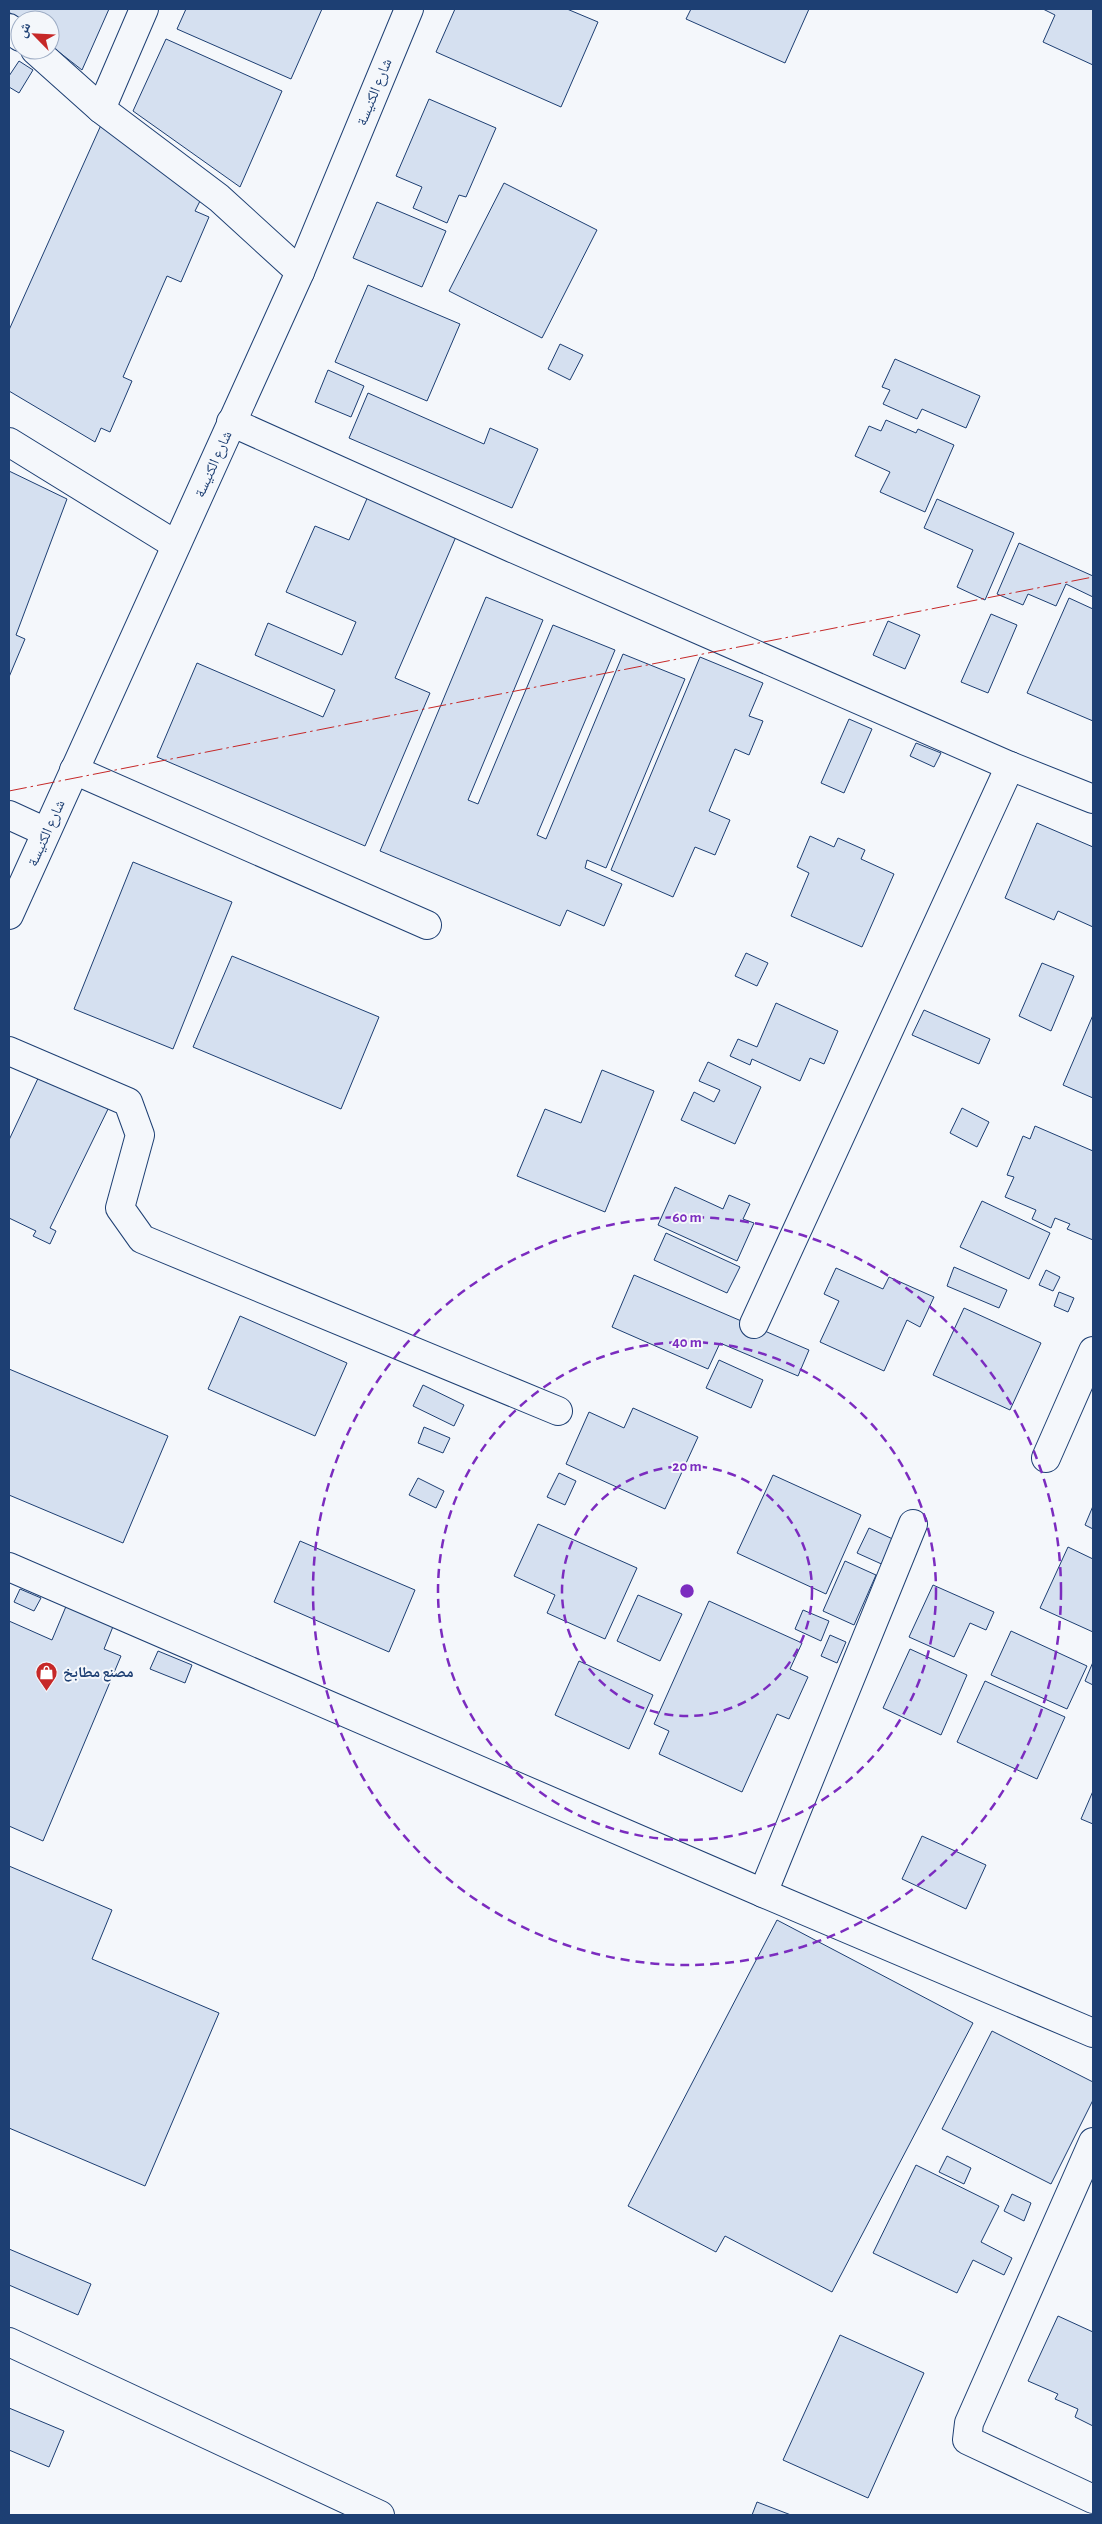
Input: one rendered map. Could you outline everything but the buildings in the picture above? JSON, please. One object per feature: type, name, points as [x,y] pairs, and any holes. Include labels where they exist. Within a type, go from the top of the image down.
[{"type":"street","points":[[102,109],[144,9]]},
{"type":"street","name":"شارع الكنيسة","points":[[9,915],[300,272],[408,9]]},
{"type":"street","points":[[46,60],[102,109],[218,198],[300,272]]},
{"type":"street","points":[[231,422],[512,548],[1010,766],[1093,799]]},
{"type":"street","points":[[9,442],[176,545]]},
{"type":"street","points":[[754,1324],[1010,766]]},
{"type":"street","points":[[74,770],[427,925]]},
{"type":"street","points":[[9,815],[46,832]]},
{"type":"street","points":[[9,1052],[128,1102],[140,1135],[120,1208],[142,1238],[558,1411]]},
{"type":"street","points":[[1046,1458],[1093,1351]]},
{"type":"street","points":[[763,1893],[913,1524]]},
{"type":"street","points":[[9,1567],[763,1893],[1093,2033]]},
{"type":"street","points":[[1093,2142],[968,2423],[967,2440],[1093,2500]]},
{"type":"street","points":[[9,2342],[380,2515]]},
{"type":"power","points":[[9,791],[1093,577]]},
{"type":"place","name":"مصنع مطابخ","points":[[47,1691]]}]
